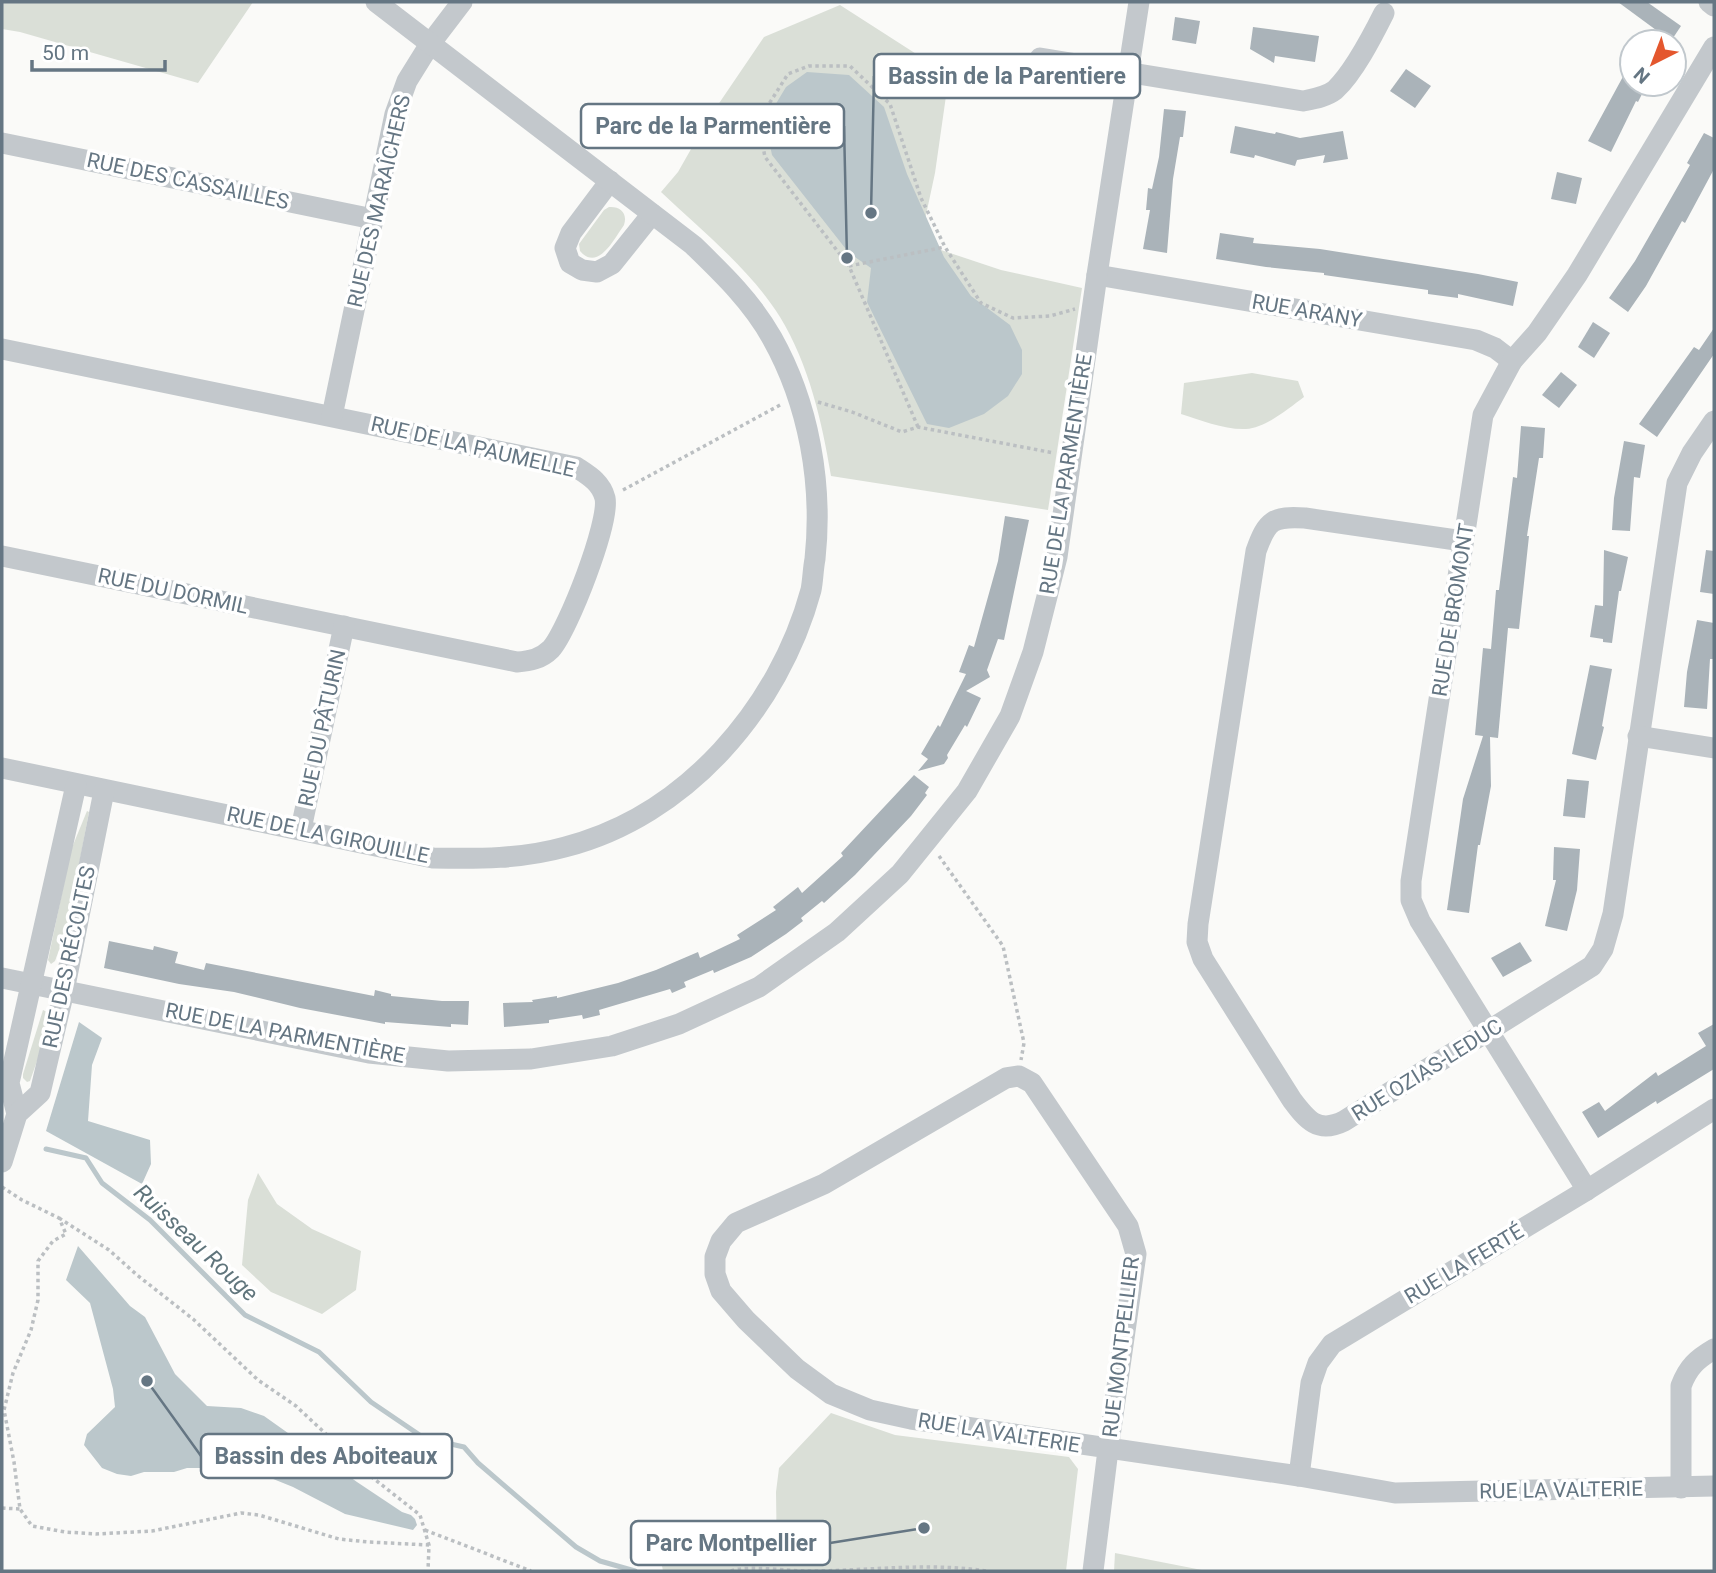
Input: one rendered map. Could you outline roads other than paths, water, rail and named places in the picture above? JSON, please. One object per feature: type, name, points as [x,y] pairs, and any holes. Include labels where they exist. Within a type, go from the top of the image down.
[{"type":"street","name":"RUE DE LA GIROUILLE","points":[[2,768],[104,791],[301,829],[370,847],[433,858],[498,859],[566,847],[621,827],[673,795],[728,747],[761,701],[790,651],[811,589],[817,533],[816,481],[809,433],[797,396],[772,338],[740,291],[694,245],[376,2]]},
{"type":"street","name":"RUE DES MARAÎCHERS","points":[[332,416],[396,114],[407,81],[430,44],[462,2]]},
{"type":"street","name":"RUE DE LA PARMENTIÈRE","points":[[2,978],[369,1053],[448,1061],[531,1059],[612,1046],[679,1024],[759,987],[837,932],[900,874],[967,791],[1010,716],[1033,652],[1057,557],[1139,2]]},
{"type":"street","points":[[1709,2],[1714,6]]},
{"type":"street","points":[[1040,58],[1303,102],[1334,91],[1364,51],[1384,13]]},
{"type":"street","name":"RUE DE BROMONT","points":[[1587,1190],[1420,921],[1411,900],[1411,881],[1483,415],[1512,361],[1537,333],[1577,275],[1714,47]]},
{"type":"street","name":"RUE DES CASSAILLES","points":[[2,143],[373,219]]},
{"type":"street","points":[[610,181],[571,233],[565,248],[570,263],[582,271],[597,272],[612,264],[652,214]]},
{"type":"street","name":"RUE ARANY","points":[[1097,275],[1476,340],[1494,348],[1512,361]]},
{"type":"street","name":"RUE DE LA PAUMELLE","points":[[2,348],[576,467],[594,478],[605,498],[589,569],[568,620],[551,649],[536,660],[517,662],[344,626]]},
{"type":"street","name":"RUE OZIAS-LEDUC","points":[[1463,541],[1284,516],[1270,522],[1256,551],[1197,942],[1203,959],[1292,1100],[1304,1116],[1315,1124],[1331,1128],[1592,966],[1602,949],[1613,914],[1677,484],[1692,453],[1714,421]]},
{"type":"street","name":"RUE DU DORMIL","points":[[2,556],[344,626]]},
{"type":"street","name":"RUE DU PÂTURIN","points":[[301,829],[344,626]]},
{"type":"street","points":[[1638,736],[1714,748]]},
{"type":"street","name":"RUE DES RÉCOLTES","points":[[17,1114],[9,1083],[76,785]]},
{"type":"street","name":"RUE DES RÉCOLTES","points":[[2,1162],[17,1114],[40,1093],[64,991],[104,791]]},
{"type":"street","name":"RUE LA VALTERIE","points":[[1019,1076],[991,1085],[824,1184],[736,1223],[722,1241],[715,1257],[715,1275],[721,1291],[746,1320],[797,1369],[831,1394],[870,1410],[911,1419],[1299,1476],[1395,1493],[1714,1486]]},
{"type":"street","name":"RUE MONTPELLIER","points":[[1019,1076],[1032,1083],[1128,1226],[1136,1254],[1093,1571]]},
{"type":"street","name":"RUE LA FERTÉ","points":[[1299,1476],[1311,1383],[1318,1363],[1332,1344],[1587,1190],[1714,1109]]},
{"type":"street","points":[[1681,1488],[1681,1386],[1686,1371],[1714,1349]]},
{"type":"waterway","name":"Ruisseau Rouge","points":[[46,1149],[86,1158],[102,1183],[150,1220],[245,1315],[319,1352],[371,1402],[424,1438],[464,1447],[478,1463],[576,1547],[600,1561],[635,1571]]},
{"type":"place","name":"Bassin de la Parentiere","points":[[871,213]]},
{"type":"place","name":"Parc de la Parmentière","points":[[847,258]]},
{"type":"place","name":"Bassin des Aboiteaux","points":[[147,1381]]},
{"type":"place","name":"Parc Montpellier","points":[[924,1528]]}]
